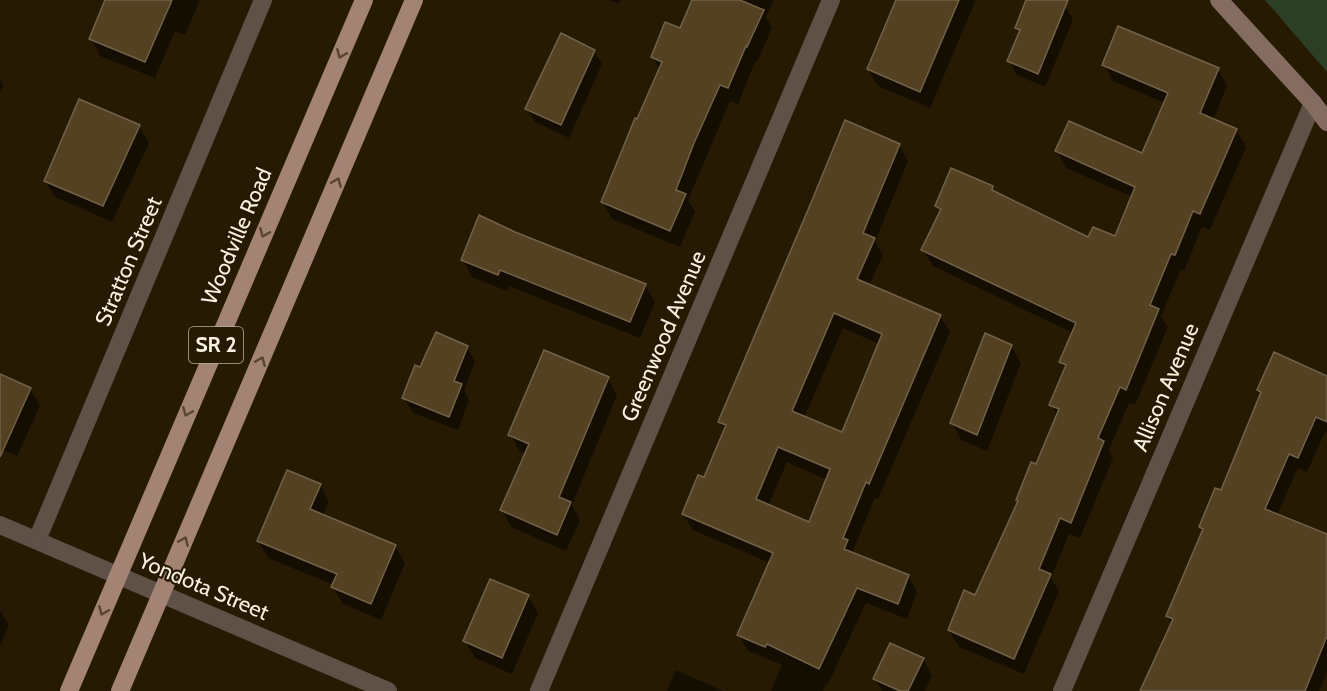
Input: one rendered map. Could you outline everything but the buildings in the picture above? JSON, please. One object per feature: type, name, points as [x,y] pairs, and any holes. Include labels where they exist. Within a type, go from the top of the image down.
[{"type":"main road","name":"Woodville Road","points":[[69,691],[364,0]]},
{"type":"main road","name":"SR 2","points":[[120,691],[414,0]]},
{"type":"street","name":"Stratton Street","points":[[37,540],[263,0]]},
{"type":"street","name":"Greenwood Avenue","points":[[539,691],[831,0]]},
{"type":"street","points":[[1219,0],[1313,103],[1327,122]]},
{"type":"street","name":"Allison Avenue","points":[[1062,691],[1313,103]]},
{"type":"street","name":"Yondota Street","points":[[0,525],[388,691]]},
{"type":"green space","points":[[1265,0],[1327,0],[1327,72]]}]
